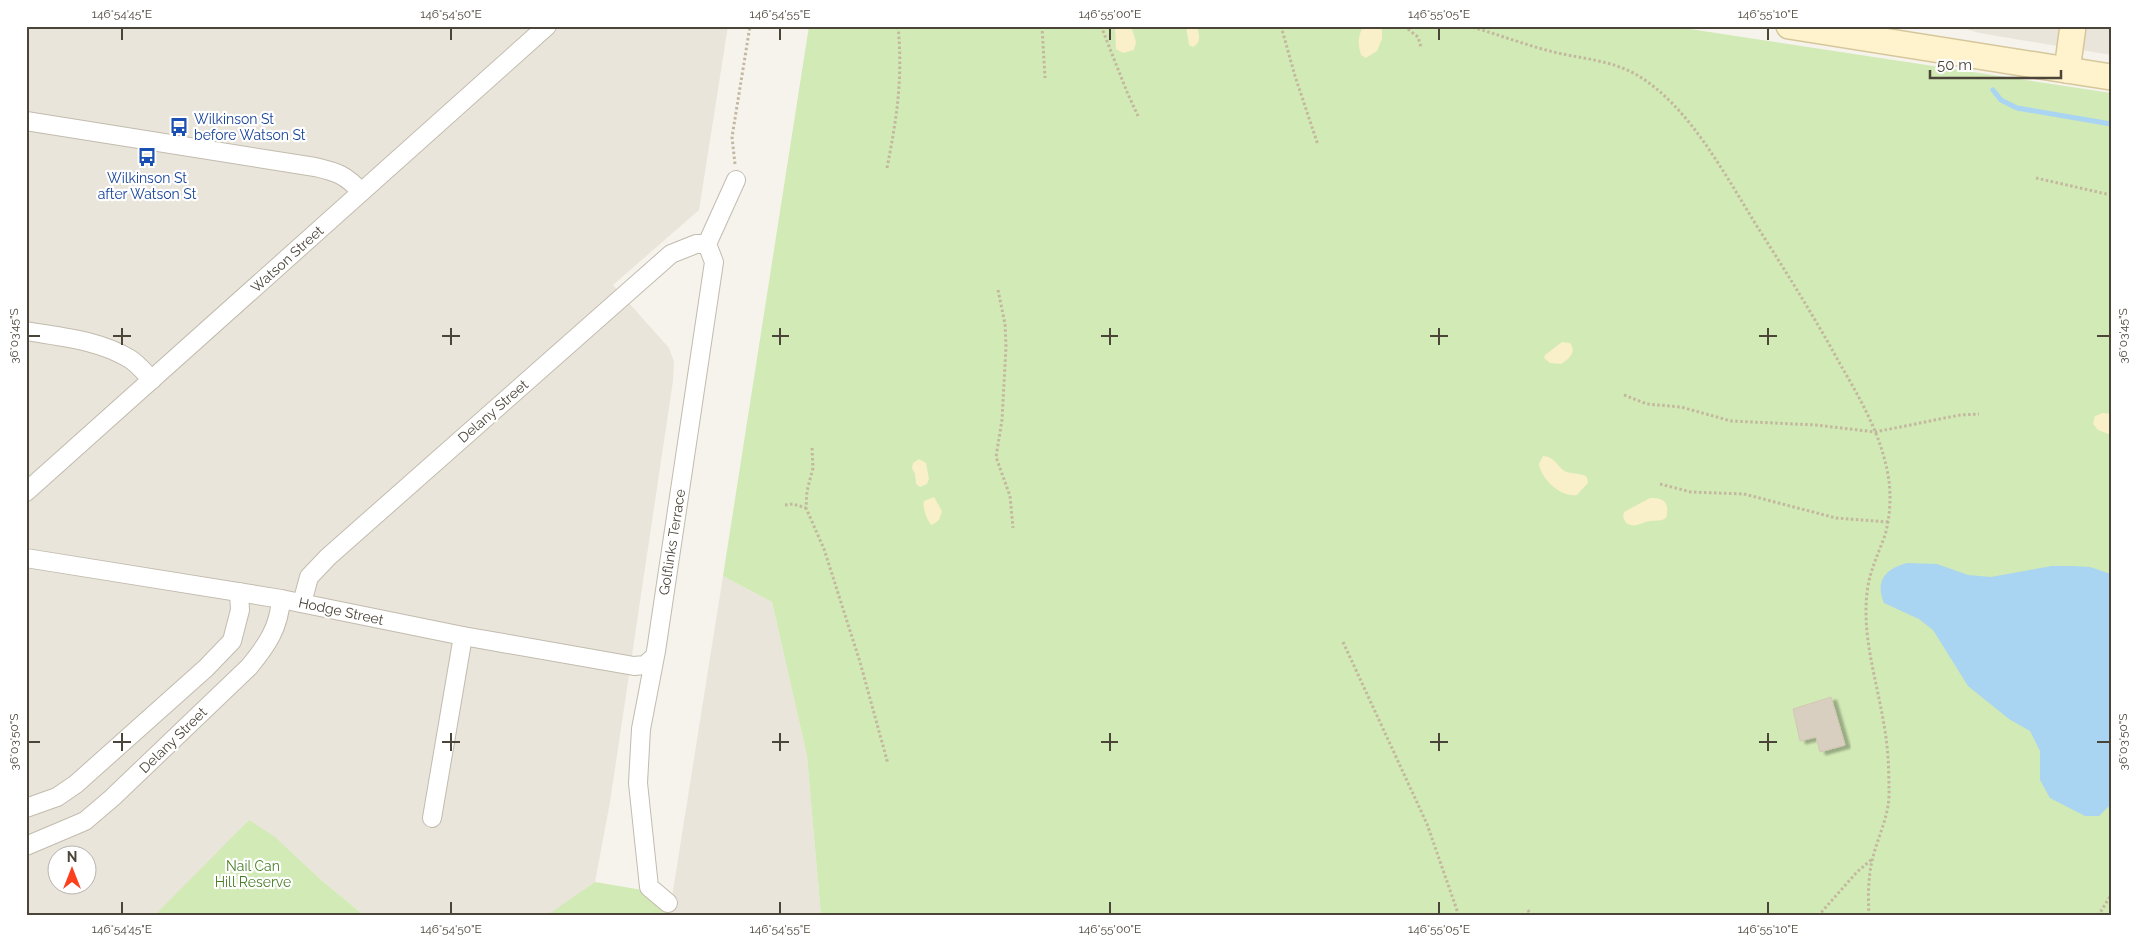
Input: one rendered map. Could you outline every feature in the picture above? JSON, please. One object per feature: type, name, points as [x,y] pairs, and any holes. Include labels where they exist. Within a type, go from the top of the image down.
[{"type":"street","name":"Watson Street","points":[[26,492],[547,26]]},
{"type":"street","points":[[1789,26],[2111,77]]},
{"type":"street","points":[[2067,70],[2074,26]]},
{"type":"street","points":[[26,121],[315,167],[338,172],[352,182],[361,192]]},
{"type":"street","points":[[707,244],[736,180]]},
{"type":"street","name":"Delany Street","points":[[302,603],[309,577],[343,543],[671,254],[696,244],[707,244]]},
{"type":"street","name":"Golflinks Terrace","points":[[668,903],[649,887],[638,783],[641,729],[714,262],[707,244]]},
{"type":"street","points":[[26,331],[87,342],[113,350],[132,360],[152,380]]},
{"type":"street","name":"Hodge Street","points":[[26,558],[281,599],[463,636],[634,666],[645,665],[653,658]]},
{"type":"street","points":[[26,808],[57,797],[76,784],[206,668],[232,641],[240,610],[239,592]]},
{"type":"street","name":"Delany Street","points":[[26,846],[85,821],[112,798],[249,667],[267,645],[280,615],[281,599]]},
{"type":"street","points":[[432,818],[463,636]]},
{"type":"path","points":[[736,180],[732,137],[750,26]]},
{"type":"path","points":[[887,168],[899,96],[901,66],[898,26]]},
{"type":"path","points":[[1042,26],[1045,78]]},
{"type":"path","points":[[1102,26],[1138,116]]},
{"type":"path","points":[[1281,26],[1318,145]]},
{"type":"path","points":[[1404,26],[1418,37],[1420,47]]},
{"type":"path","points":[[1468,26],[1556,52],[1616,65],[1638,75],[1662,94],[1710,153],[1780,263],[1830,345],[1876,432],[1889,482],[1888,522],[1871,569],[1866,596],[1870,652],[1885,727],[1889,790],[1887,811],[1872,860],[1868,916]]},
{"type":"path","points":[[2036,178],[2111,195]]},
{"type":"path","points":[[998,290],[1005,324],[1006,347],[1002,420],[996,457],[1010,496],[1013,528]]},
{"type":"path","points":[[1624,395],[1635,401],[1647,404],[1681,407],[1731,421],[1876,432],[1952,416],[1979,414]]},
{"type":"path","points":[[812,448],[813,468],[807,491],[806,508],[824,549],[858,654],[888,764]]},
{"type":"path","points":[[1660,484],[1691,492],[1744,494],[1836,518],[1888,522]]},
{"type":"path","points":[[785,505],[793,504],[806,508]]},
{"type":"path","points":[[1343,642],[1386,740],[1427,824],[1459,916]]},
{"type":"path","points":[[1818,916],[1856,872],[1872,860]]},
{"type":"path","points":[[2098,916],[2111,896]]},
{"type":"path","points":[[1528,910],[1531,916]]},
{"type":"shaded area","points":[[26,26],[728,26],[699,210],[613,285],[669,348],[674,362],[673,381],[610,802],[595,882],[549,916],[365,916],[249,820],[157,916],[26,916]]},
{"type":"shaded area","points":[[1957,26],[2111,26],[2111,55],[1979,33]]},
{"type":"shaded area","points":[[723,576],[772,602],[807,756],[821,916],[669,916]]},
{"type":"green space","points":[[809,26],[1670,26],[2111,93],[2111,916],[821,916],[807,756],[772,602],[723,576]]},
{"type":"green space","name":"Nail Can Hill Reserve","points":[[249,820],[275,837],[320,879],[365,916],[154,916]]},
{"type":"green space","points":[[595,882],[672,895],[669,916],[546,916]]},
{"type":"sand","points":[[1115,26],[1131,26],[1136,42],[1134,50],[1123,53],[1116,49]]},
{"type":"sand","points":[[1186,26],[1197,26],[1199,41],[1193,47],[1189,45]]},
{"type":"sand","points":[[1364,26],[1382,26],[1382,39],[1377,51],[1366,58],[1361,55],[1359,44],[1359,36]]},
{"type":"sand","points":[[1562,342],[1570,343],[1573,349],[1571,355],[1561,364],[1550,363],[1544,358],[1545,355]]},
{"type":"sand","points":[[2103,413],[2111,414],[2111,435],[2098,430],[2093,424],[2095,416]]},
{"type":"sand","points":[[1543,456],[1552,459],[1566,472],[1581,474],[1587,477],[1588,483],[1577,495],[1565,494],[1558,490],[1548,481],[1541,470],[1539,464]]},
{"type":"sand","points":[[919,459],[926,463],[929,479],[927,484],[920,487],[916,484],[912,468],[913,463]]},
{"type":"sand","points":[[934,497],[942,511],[939,520],[932,525],[924,510],[924,501]]},
{"type":"sand","points":[[1650,498],[1665,502],[1667,505],[1666,518],[1636,525],[1626,523],[1623,517],[1624,512]]},
{"type":"water","points":[[1907,563],[1937,564],[1968,575],[1991,577],[2052,566],[2090,567],[2111,574],[2111,804],[2099,816],[2085,816],[2050,798],[2040,780],[2040,751],[2030,731],[2009,719],[1968,686],[1933,630],[1919,619],[1884,603],[1881,588],[1884,577],[1888,572]]},
{"type":"building","points":[[1831,697],[1845,745],[1820,752],[1816,737],[1800,741],[1793,709]]},
{"type":"waterway","points":[[1993,90],[2001,100],[2017,108],[2111,124]]},
{"type":"place","name":"Wilkinson St before Watson St","points":[[179,127]]},
{"type":"place","name":"Wilkinson St after Watson St","points":[[147,157]]}]
